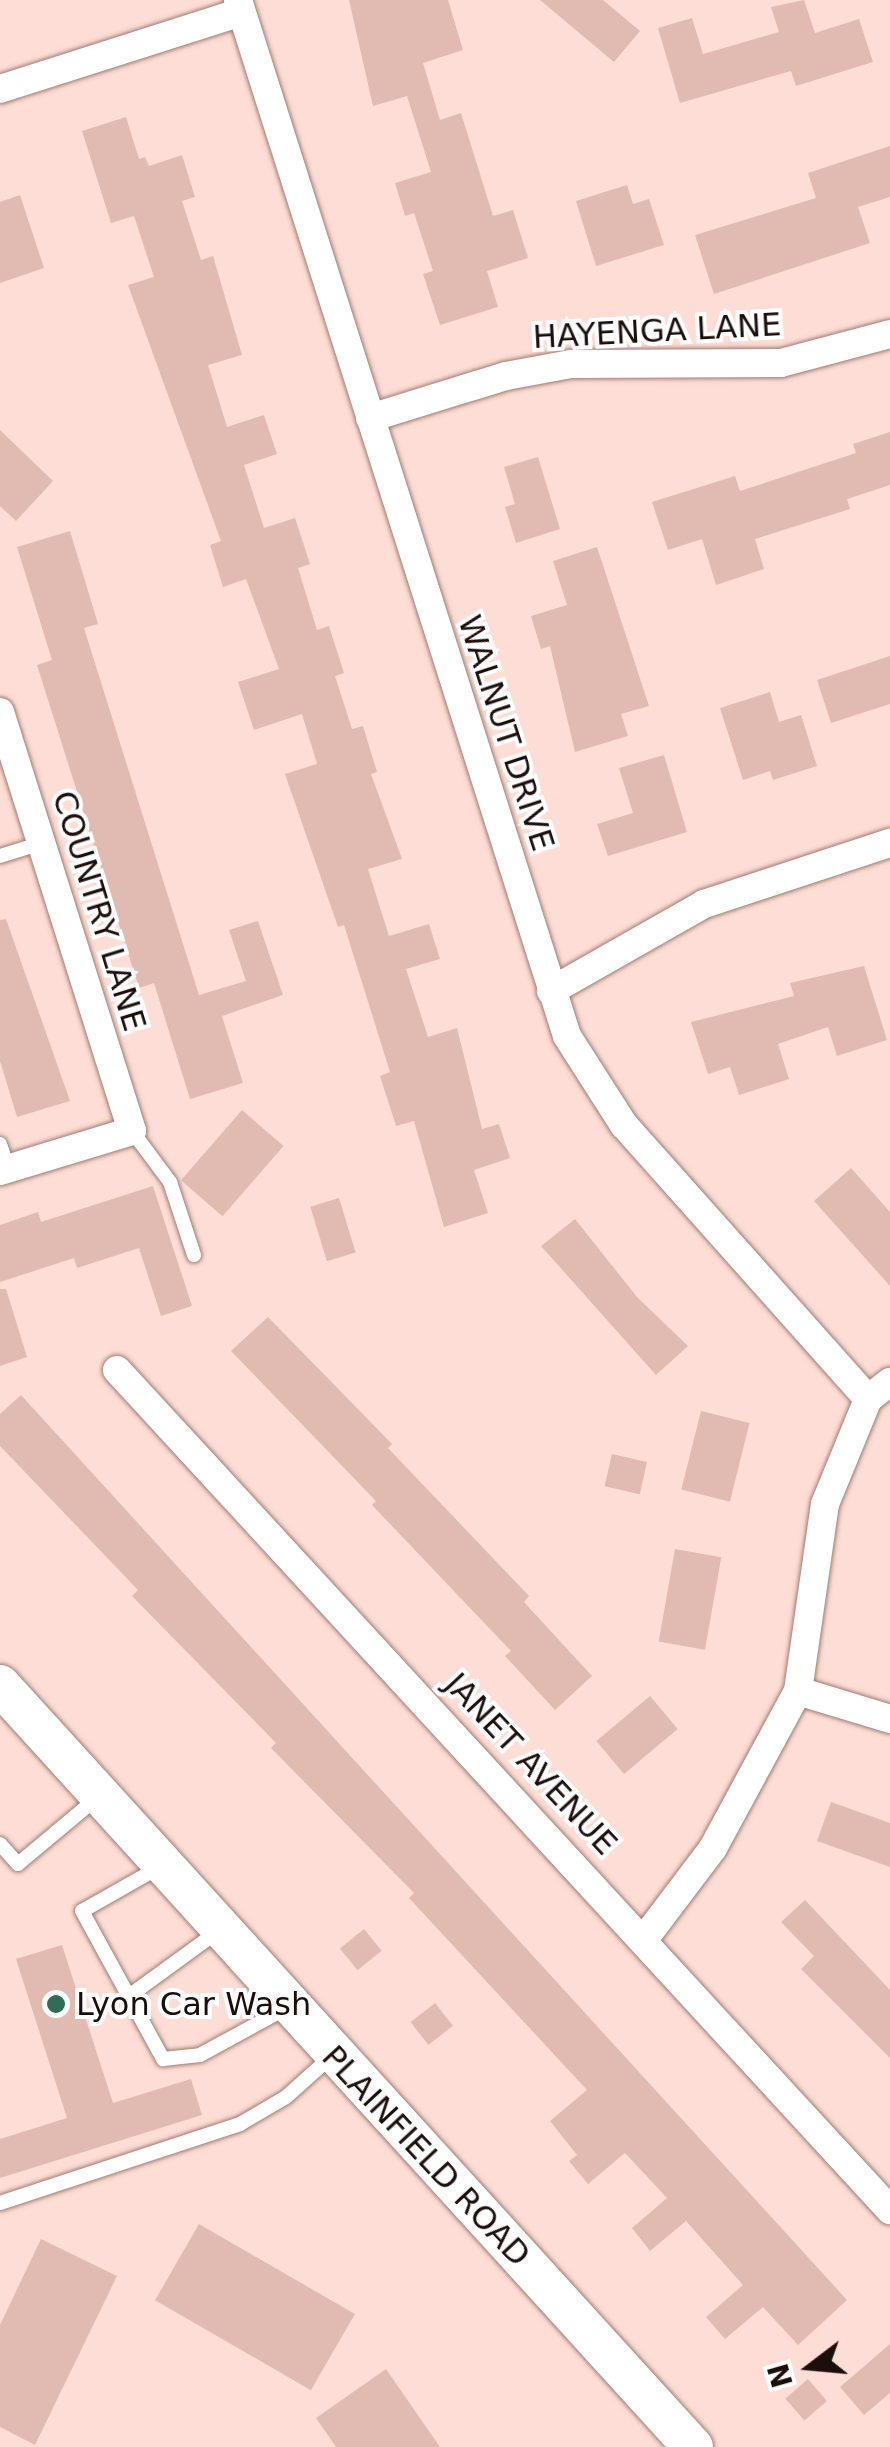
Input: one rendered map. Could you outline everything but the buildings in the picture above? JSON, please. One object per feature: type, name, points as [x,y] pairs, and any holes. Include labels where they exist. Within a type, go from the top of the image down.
[{"type":"main road","name":"PLAINFIELD ROAD","points":[[0,1685],[332,2055],[693,2447]]},
{"type":"street","points":[[0,89],[240,6]]},
{"type":"street","name":"WALNUT DRIVE","points":[[240,6],[566,1036],[624,1125],[879,1391]]},
{"type":"street","name":"HAYENGA LANE","points":[[370,418],[506,376],[571,364],[766,364],[890,334]]},
{"type":"street","name":"COUNTRY LANE","points":[[0,712],[132,1131]]},
{"type":"street","points":[[551,991],[704,904],[890,844]]},
{"type":"street","points":[[3,1161],[132,1131]]},
{"type":"street","name":"JANET AVENUE","points":[[117,1370],[645,1938],[890,2210]]},
{"type":"street","points":[[645,1938],[713,1848],[798,1692],[825,1504],[879,1391]]},
{"type":"street","points":[[798,1692],[890,1719]]},
{"type":"lane","points":[[0,856],[42,843]]},
{"type":"lane","points":[[132,1131],[170,1182],[194,1255]]},
{"type":"lane","points":[[0,1844],[18,1864],[100,1795]]},
{"type":"lane","points":[[163,1866],[82,1911],[163,2059],[200,2055],[288,2006]]},
{"type":"lane","points":[[128,1996],[220,1930]]},
{"type":"lane","points":[[0,2203],[240,2124],[286,2098],[332,2055]]},
{"type":"place","name":"Lyon Car Wash","points":[[56,2004]]}]
